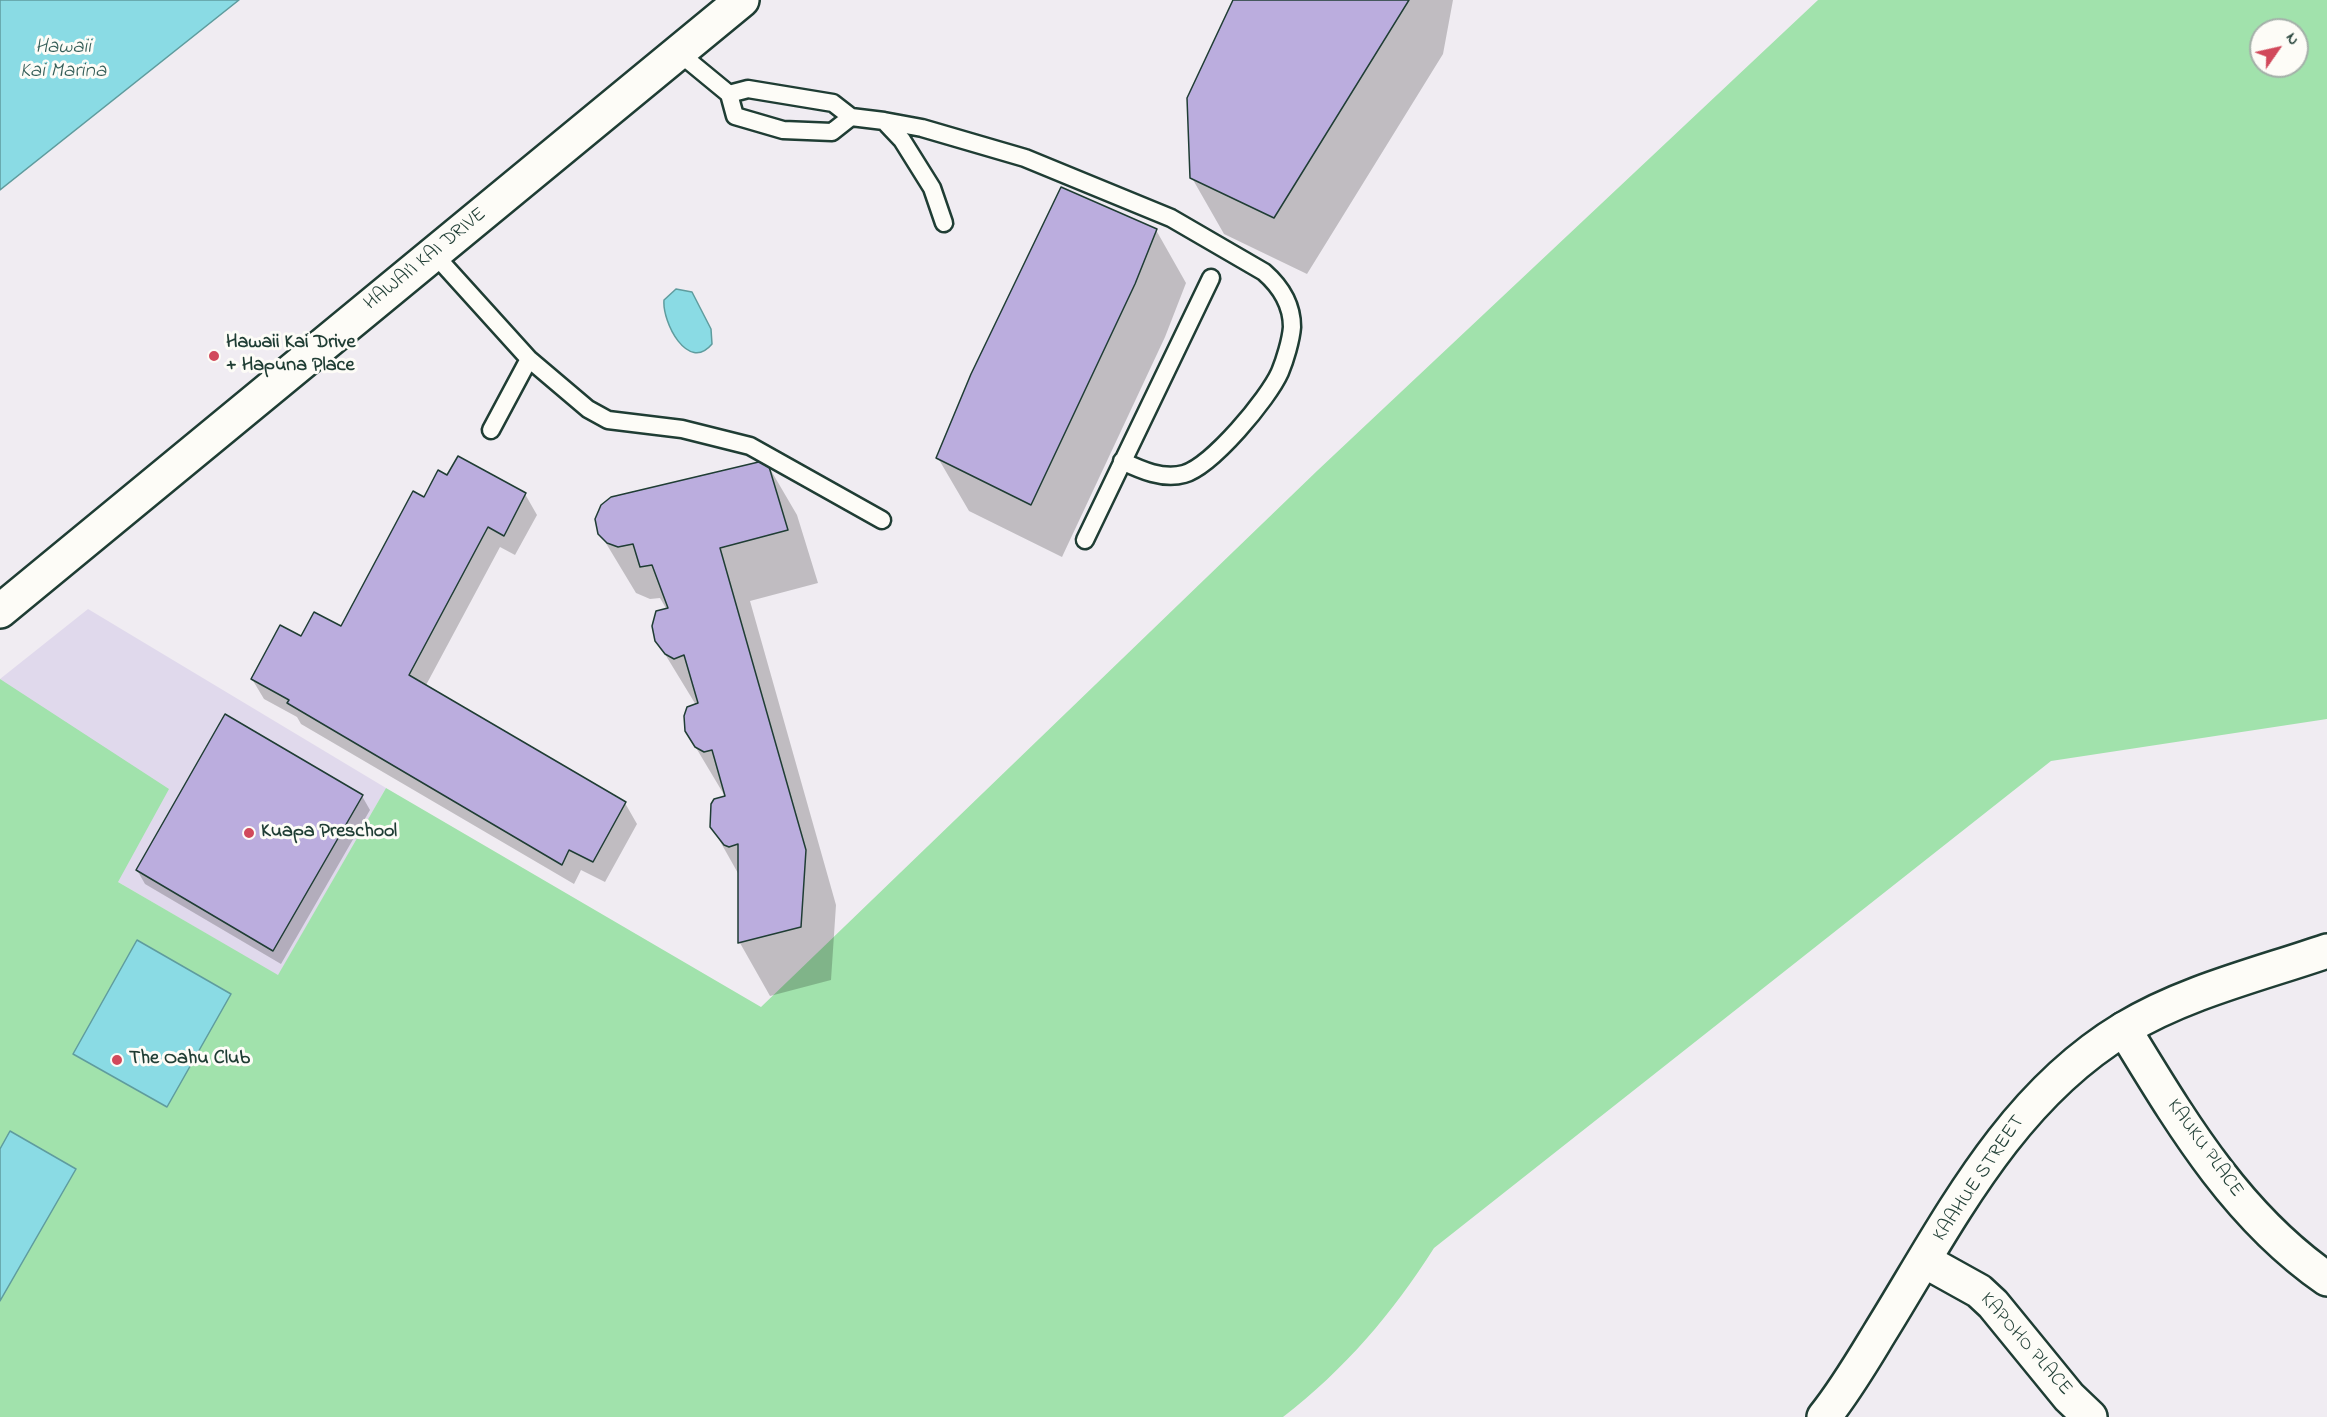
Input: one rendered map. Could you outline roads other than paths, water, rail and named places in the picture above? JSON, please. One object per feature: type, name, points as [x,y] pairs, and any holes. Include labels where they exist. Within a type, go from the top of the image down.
[{"type":"street","name":"HAWAI’I KAI DRIVE","points":[[0,611],[742,0]]},
{"type":"street","name":"KAAHUE STREET","points":[[1824,1417],[1851,1380],[1988,1159],[2015,1122],[2047,1087],[2082,1057],[2124,1029],[2163,1009],[2327,951]]},
{"type":"street","name":"KAUKU PLACE","points":[[2124,1029],[2192,1139],[2217,1174],[2276,1238],[2327,1279]]},
{"type":"street","name":"KAPOHO PLACE","points":[[1925,1261],[1978,1291],[1994,1304],[2047,1370],[2090,1417]]},
{"type":"lane","points":[[678,52],[729,94],[735,116],[783,130],[832,132],[851,117]]},
{"type":"lane","points":[[729,94],[748,89],[833,103],[851,117],[922,128],[1025,158],[1171,218],[1264,272],[1275,282],[1290,306],[1292,329],[1280,372],[1238,431],[1200,467],[1183,474],[1166,477],[1122,461]]},
{"type":"lane","points":[[884,121],[902,140],[932,188],[944,223]]},
{"type":"lane","points":[[434,254],[529,359],[588,409],[608,420],[682,429],[750,446],[882,520]]},
{"type":"lane","points":[[1085,540],[1211,278]]},
{"type":"lane","points":[[491,430],[529,359]]},
{"type":"water","name":"Hawaii Kai Marina","points":[[0,0],[239,0],[0,190]]},
{"type":"water","points":[[676,289],[692,292],[711,329],[712,344],[703,351],[694,352],[686,349],[678,341],[667,320],[664,300]]},
{"type":"water","points":[[137,940],[231,994],[167,1107],[73,1054]]},
{"type":"water","points":[[10,1131],[76,1169],[0,1301],[0,1149]]},
{"type":"place","name":"Hawaii Kai Drive + Hapuna Place","points":[[214,356]]},
{"type":"place","name":"Kuapa Preschool","points":[[249,833]]},
{"type":"place","name":"The Oahu Club","points":[[117,1060]]}]
